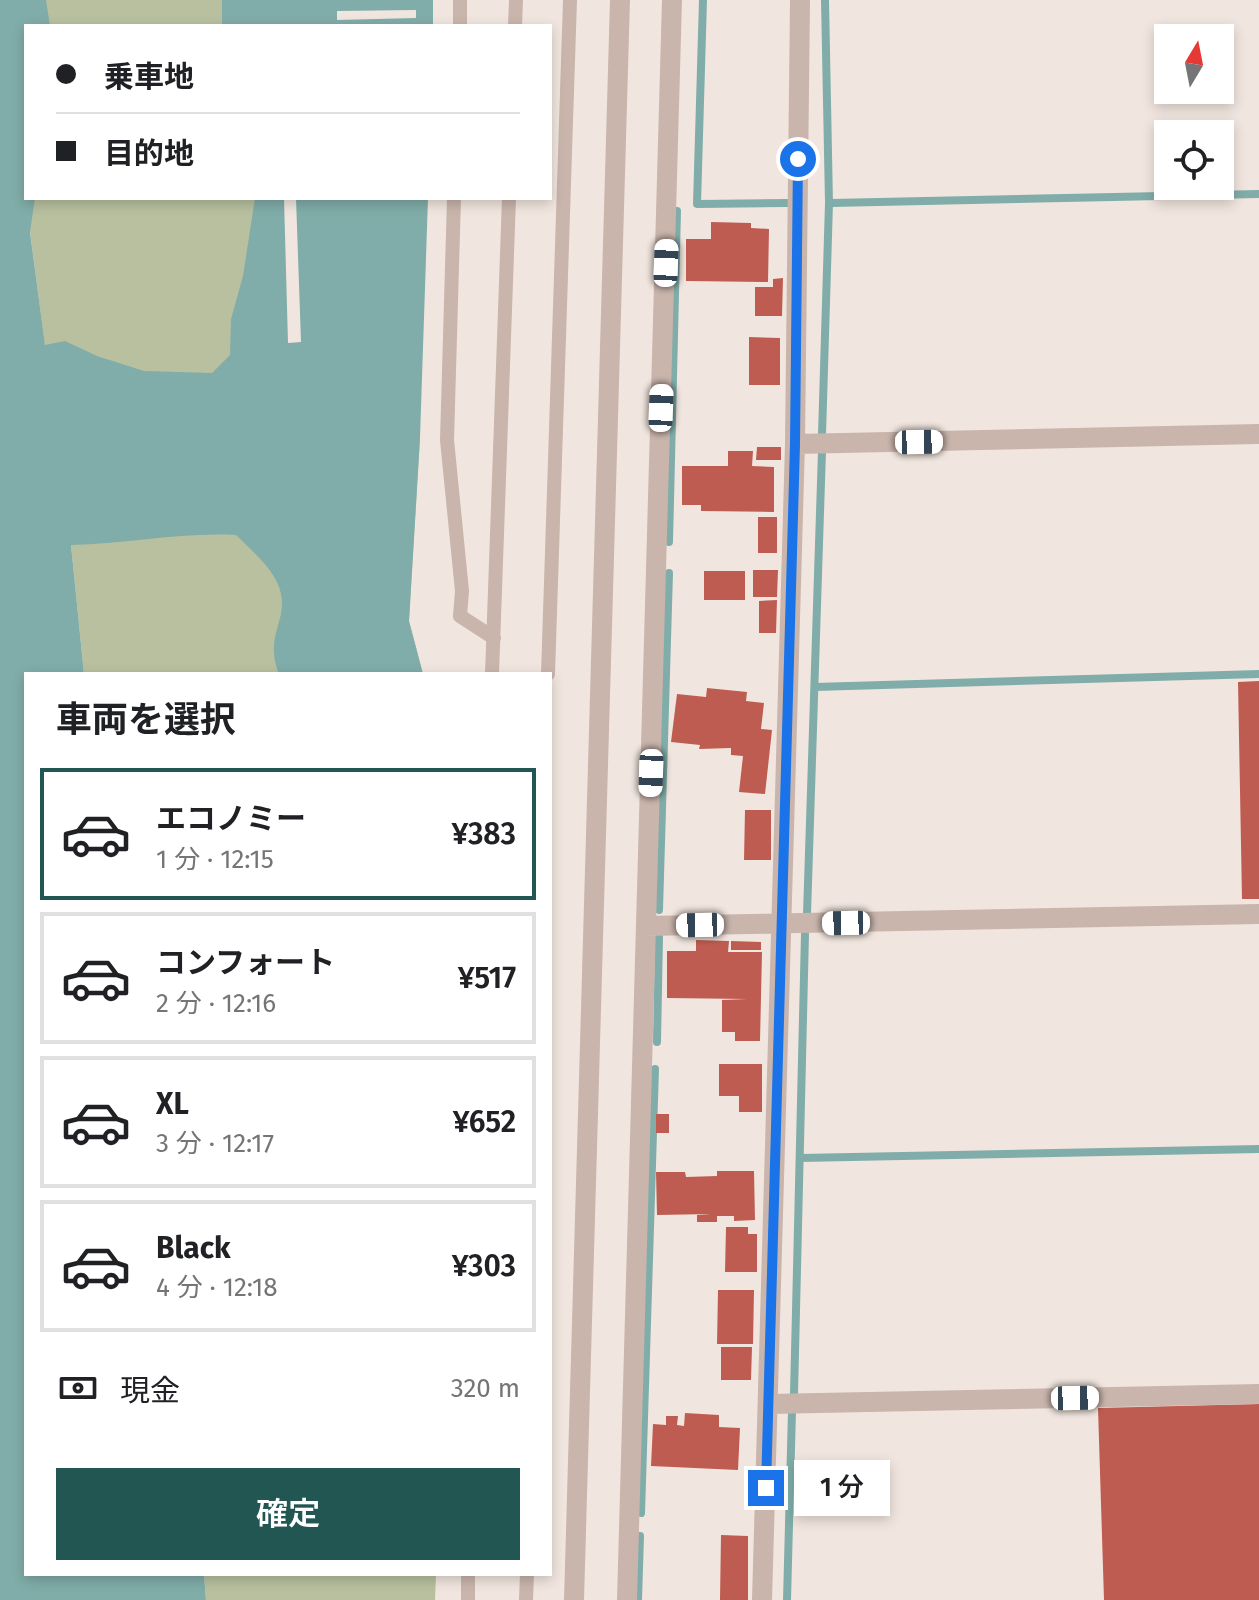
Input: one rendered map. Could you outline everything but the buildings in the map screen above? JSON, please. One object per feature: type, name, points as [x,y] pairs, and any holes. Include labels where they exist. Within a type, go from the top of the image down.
[{"type":"street","points":[[574,1600],[620,0]]},
{"type":"street","points":[[627,1600],[672,0]]},
{"type":"street","points":[[762,1600],[795,444],[800,0]]},
{"type":"street","points":[[795,444],[1259,434]]},
{"type":"street","points":[[646,926],[1259,914]]},
{"type":"street","points":[[769,1404],[1259,1394]]},
{"type":"lane","points":[[460,0],[460,24]]},
{"type":"lane","points":[[515,24],[516,0]]},
{"type":"lane","points":[[548,672],[570,0]]},
{"type":"lane","points":[[454,200],[447,440],[462,591],[460,616],[494,638]]},
{"type":"lane","points":[[492,672],[509,200]]},
{"type":"lane","points":[[468,1576],[468,1600]]},
{"type":"lane","points":[[526,1600],[527,1576]]},
{"type":"green space","points":[[0,0],[305,0],[295,24],[24,24],[24,185]]},
{"type":"green space","points":[[26,200],[298,200],[280,378],[50,385]]},
{"type":"green space","points":[[420,438],[409,621],[422,672],[84,672],[71,545]]},
{"type":"green space","points":[[204,1576],[436,1576],[435,1600],[206,1600]]},
{"type":"water","points":[[0,0],[46,0],[50,24],[24,24],[24,200],[35,200],[30,232],[45,345],[65,341],[97,356],[144,371],[212,373],[230,355],[231,319],[243,276],[255,200],[428,200],[420,438],[409,621],[422,672],[278,672],[274,650],[282,604],[279,586],[263,562],[236,535],[71,545],[84,672],[24,672],[24,1576],[204,1576],[206,1600],[0,1600]]},
{"type":"water","points":[[222,0],[433,0],[433,24],[222,24]]},
{"type":"pier","points":[[416,10],[416,18],[337,20],[337,11]]},
{"type":"pier","points":[[284,200],[296,200],[301,342],[288,343]]},
{"type":"waterway","points":[[703,0],[697,204],[787,203]]},
{"type":"waterway","points":[[822,435],[829,203],[825,0]]},
{"type":"waterway","points":[[832,203],[1259,194]]},
{"type":"waterway","points":[[669,542],[677,211]]},
{"type":"waterway","points":[[807,914],[822,451]]},
{"type":"waterway","points":[[659,910],[669,573]]},
{"type":"waterway","points":[[815,687],[1259,674]]},
{"type":"waterway","points":[[794,1394],[805,934]]},
{"type":"waterway","points":[[657,1042],[659,937]]},
{"type":"waterway","points":[[641,1513],[655,1069]]},
{"type":"waterway","points":[[800,1158],[1259,1149]]},
{"type":"waterway","points":[[787,1600],[792,1411]]},
{"type":"waterway","points":[[638,1600],[640,1536]]},
{"type":"route","points":[[766,1488],[795,444],[798,159]]}]
